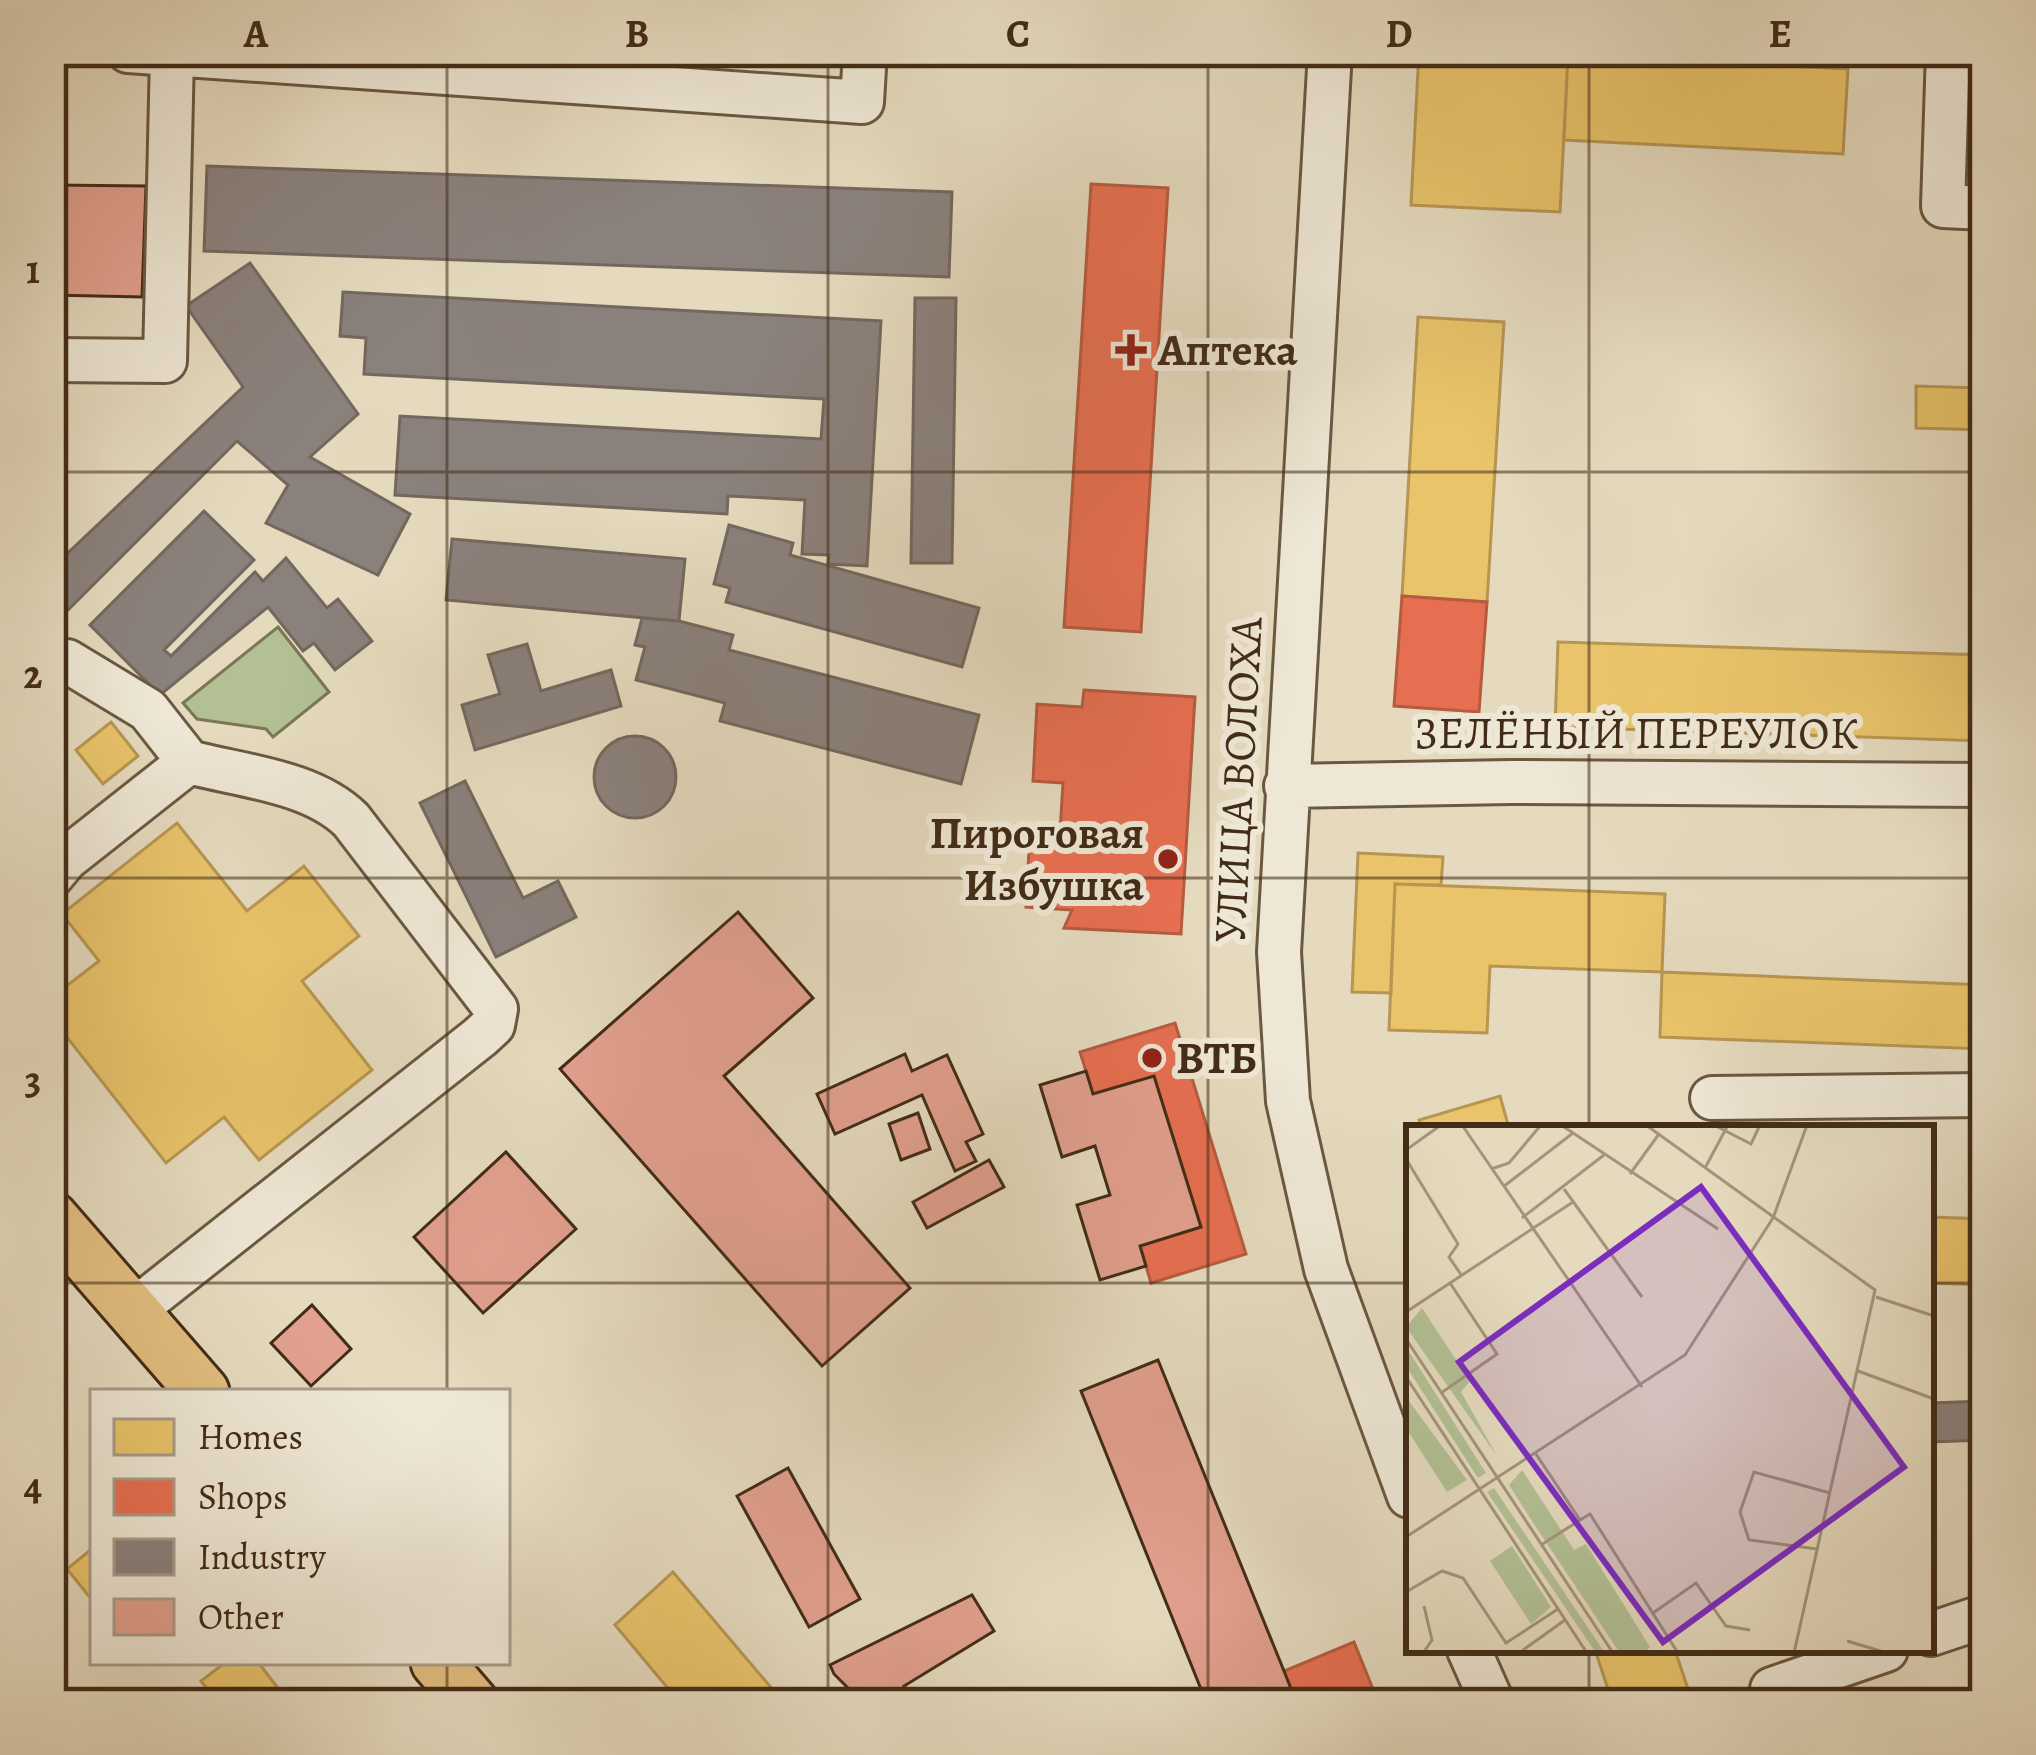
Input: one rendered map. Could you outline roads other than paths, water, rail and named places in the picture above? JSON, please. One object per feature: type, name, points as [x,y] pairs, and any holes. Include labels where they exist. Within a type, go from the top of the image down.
[{"type":"main road","points":[[51,1217],[200,1389]]},
{"type":"main road","points":[[439,1665],[473,1704]]},
{"type":"street","points":[[128,51],[862,101],[865,51]]},
{"type":"street","name":"УЛИЦА ВОЛОХА","points":[[1330,51],[1279,952],[1288,1101],[1326,1269],[1406,1488]]},
{"type":"street","points":[[1948,51],[1943,206],[1985,208]]},
{"type":"street","points":[[51,360],[165,362],[172,54]]},
{"type":"street","points":[[67,662],[148,710],[189,762],[335,804],[496,1009],[493,1024],[480,1037],[133,1311]]},
{"type":"street","points":[[51,878],[66,859],[189,762]]},
{"type":"street","name":"ЗЕЛЁНЫЙ ПЕРЕУЛОК","points":[[1286,786],[1511,782],[1985,785]]},
{"type":"street","points":[[1712,1098],[1985,1095]]},
{"type":"street","points":[[1934,1633],[1985,1616]]},
{"type":"street","points":[[1470,1653],[1493,1704]]},
{"type":"street","points":[[1772,1689],[1877,1653]]},
{"type":"place","name":"Аптека","points":[[1131,350]]},
{"type":"place","name":"Пироговая Избушка","points":[[1168,859]]},
{"type":"place","name":"ВТБ","points":[[1152,1058]]}]
